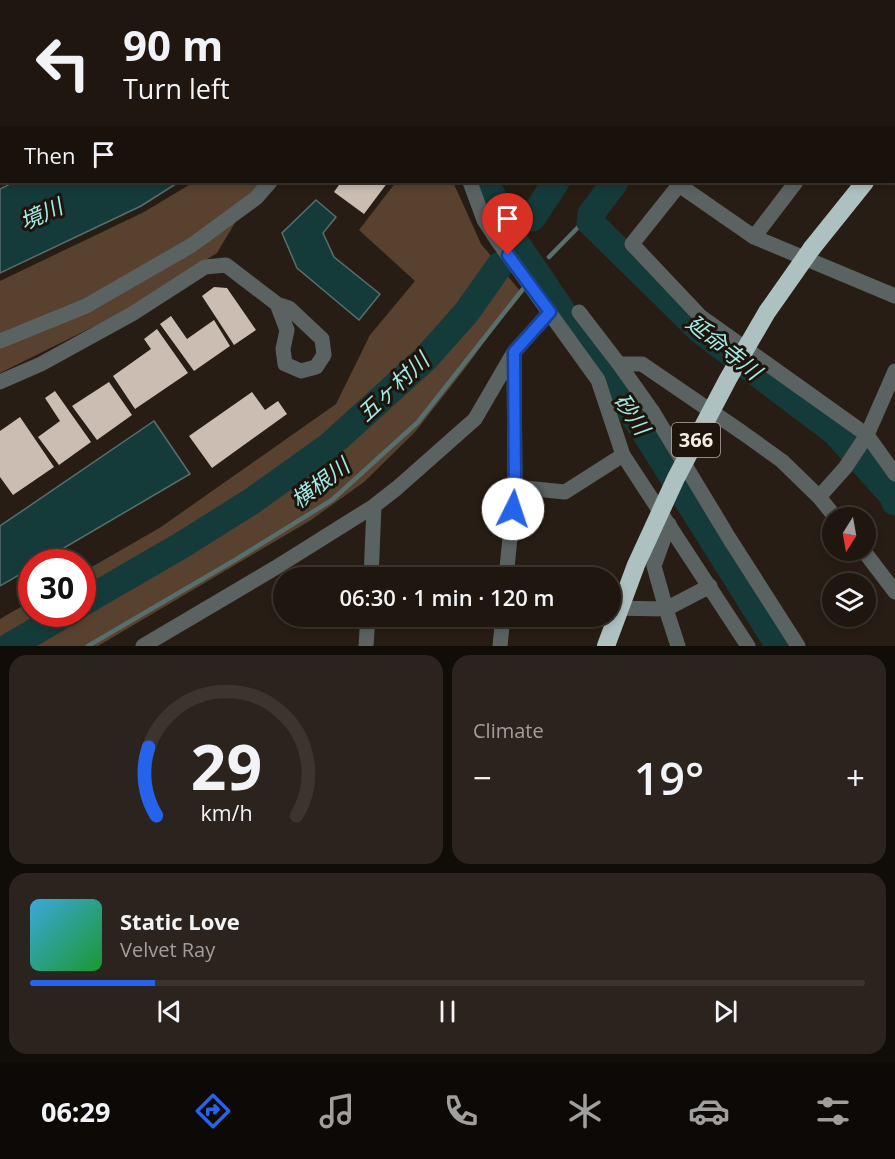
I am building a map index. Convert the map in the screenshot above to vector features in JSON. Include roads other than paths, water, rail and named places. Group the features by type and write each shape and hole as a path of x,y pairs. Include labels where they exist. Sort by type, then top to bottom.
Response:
{"highway":[{"name":"366","path":"812,248 849,183"},
{"name":"366","path":"606,646 636,565 676,478 728,380 778,294 858,183"},
{"name":"366","path":"812,248 864,183"}],"street":[{"path":"0,341 86,306 192,245 256,198 269,183"},
{"path":"470,183 484,220 497,240 599,380 623,455 748,646"},
{"path":"754,237 795,183"},
{"path":"895,296 754,237 679,185 632,244 700,316 866,435 895,474"},
{"path":"0,382 41,364 132,314 205,267 226,265 277,304"},
{"path":"143,646 275,568 374,506 397,488 475,419 514,352 550,312"},
{"path":"579,312 653,412 798,646"},
{"path":"507,567 515,487 514,352"},
{"path":"599,380 619,364 642,364 782,461 827,507"},
{"path":"819,497 844,468 866,435 895,370"},
{"path":"515,487 565,492 623,455"},
{"path":"371,567 374,506"},
{"path":"669,524 654,566 678,646"},
{"path":"872,561 895,591"},
{"path":"621,608 666,609 710,586"},
{"path":"366,646 367,627"},
{"path":"500,646 502,627"}],"water":[{"name":"境川","path":"12,183 177,183 141,206 0,273 0,189"},
{"path":"316,200 336,217 323,233 334,257 380,294 359,320 297,268 282,233"},
{"path":"154,421 190,474 62,549 18,549 18,576 0,586 0,526"}],"waterway":[{"name":"砂川","path":"486,183 516,243 646,434 779,646"},
{"name":"五ヶ村川","path":"532,218 555,183"},
{"name":"延命寺川","path":"614,183 591,214 590,222 700,330 835,432 892,495 895,502"},
{"name":"横根川","path":"549,257 591,214"},
{"name":"五ヶ村川","path":"96,595 252,501 329,446 425,359 466,313 500,265"},
{"name":"横根川","path":"88,646 332,500 418,422 523,289"},
{"name":"五ヶ村川","path":"10,646 43,627"}]}
